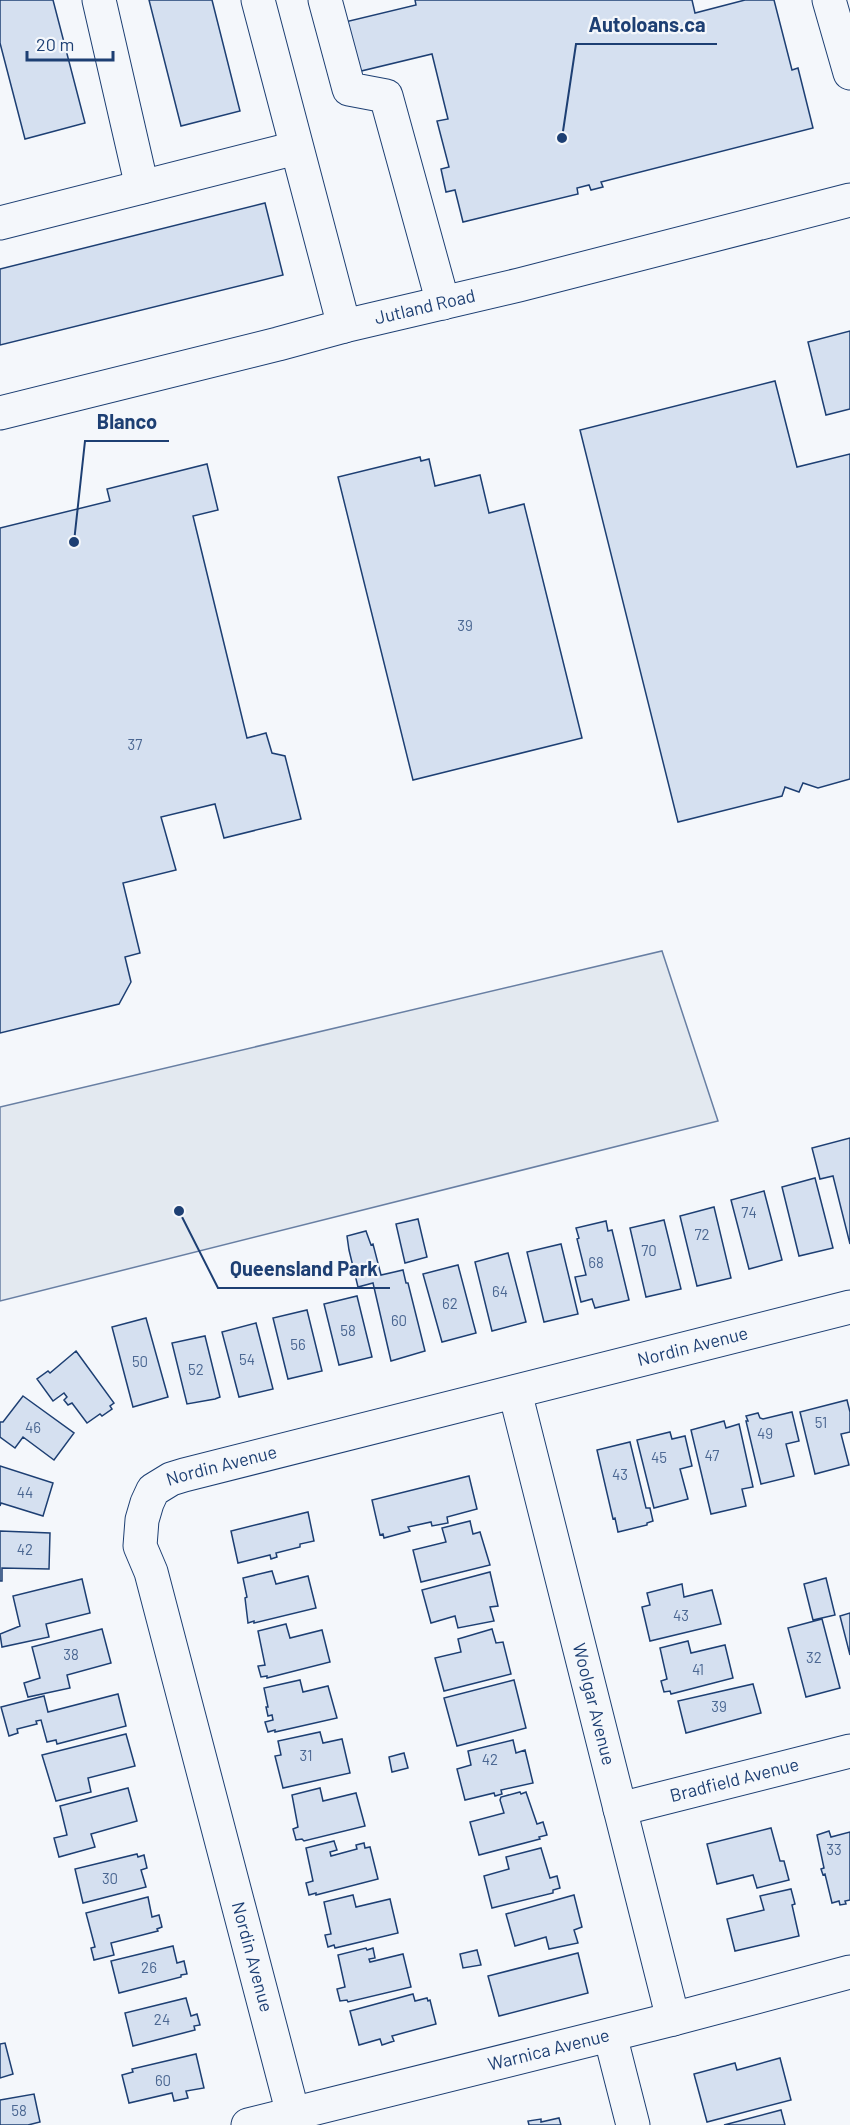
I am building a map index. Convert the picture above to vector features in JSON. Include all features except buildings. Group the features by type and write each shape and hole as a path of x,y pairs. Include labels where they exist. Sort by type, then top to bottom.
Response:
{"street":[{"path":"99,0 142,187"},
{"path":"258,0 344,326"},
{"path":"325,0 349,89 386,96 443,303"},
{"path":"829,0 850,74"},
{"path":"0,222 296,148"},
{"name":"Jutland Road","path":"0,413 850,200"},
{"name":"Nordin Avenue","path":"293,2114 151,1572 140,1545 142,1520 153,1490 171,1479 850,1307"},
{"name":"Woolgar Avenue","path":"515,1392 673,2019"},
{"name":"Bradfield Avenue","path":"620,1809 850,1751"},
{"name":"Warnica Avenue","path":"255,2124 850,1972"},
{"path":"610,2035 633,2125"}],"shaded area":[{"path":"662,951 718,1121 0,1301 0,1107"}],"place":[{"name":"Autoloans.ca","path":"562,138"},
{"name":"Blanco","path":"74,542"},
{"name":"Queensland Park","path":"179,1211"}]}
